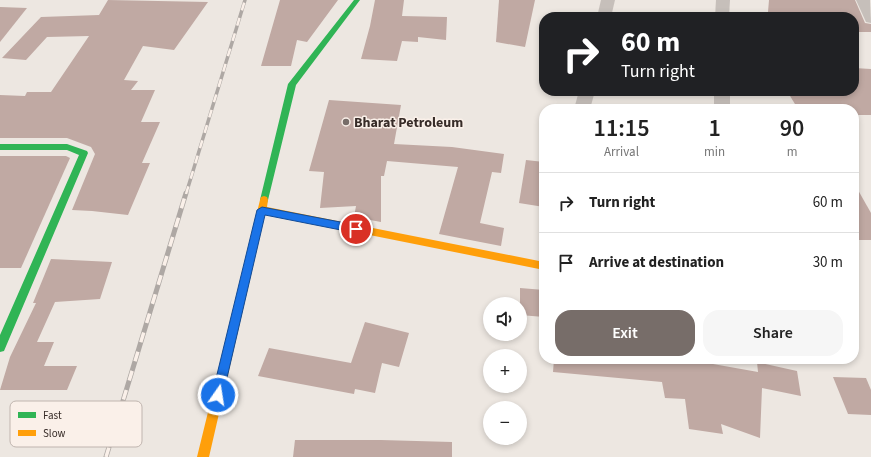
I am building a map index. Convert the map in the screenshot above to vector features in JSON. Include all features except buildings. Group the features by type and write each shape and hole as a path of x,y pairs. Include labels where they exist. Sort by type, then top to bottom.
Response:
{"street":[{"path":"203,457 292,84 357,0"},
{"path":"605,12 608,0"},
{"path":"722,12 723,0"},
{"path":"0,147 67,147 84,153 0,347"},
{"path":"262,210 539,265"}],"railway":[{"path":"186,194 245,0"},
{"path":"123,401 186,193"},
{"path":"106,457 109,447"}],"traffic: fast":[{"path":"264,200 292,84 357,0"},
{"path":"0,147 67,147 84,153 0,347"}],"traffic: slow":[{"path":"203,457 264,200"},
{"path":"262,210 539,265"}],"place":[{"name":"Bharat Petroleum","path":"346,122"}],"route":[{"path":"218,395 262,210 356,229"}]}
